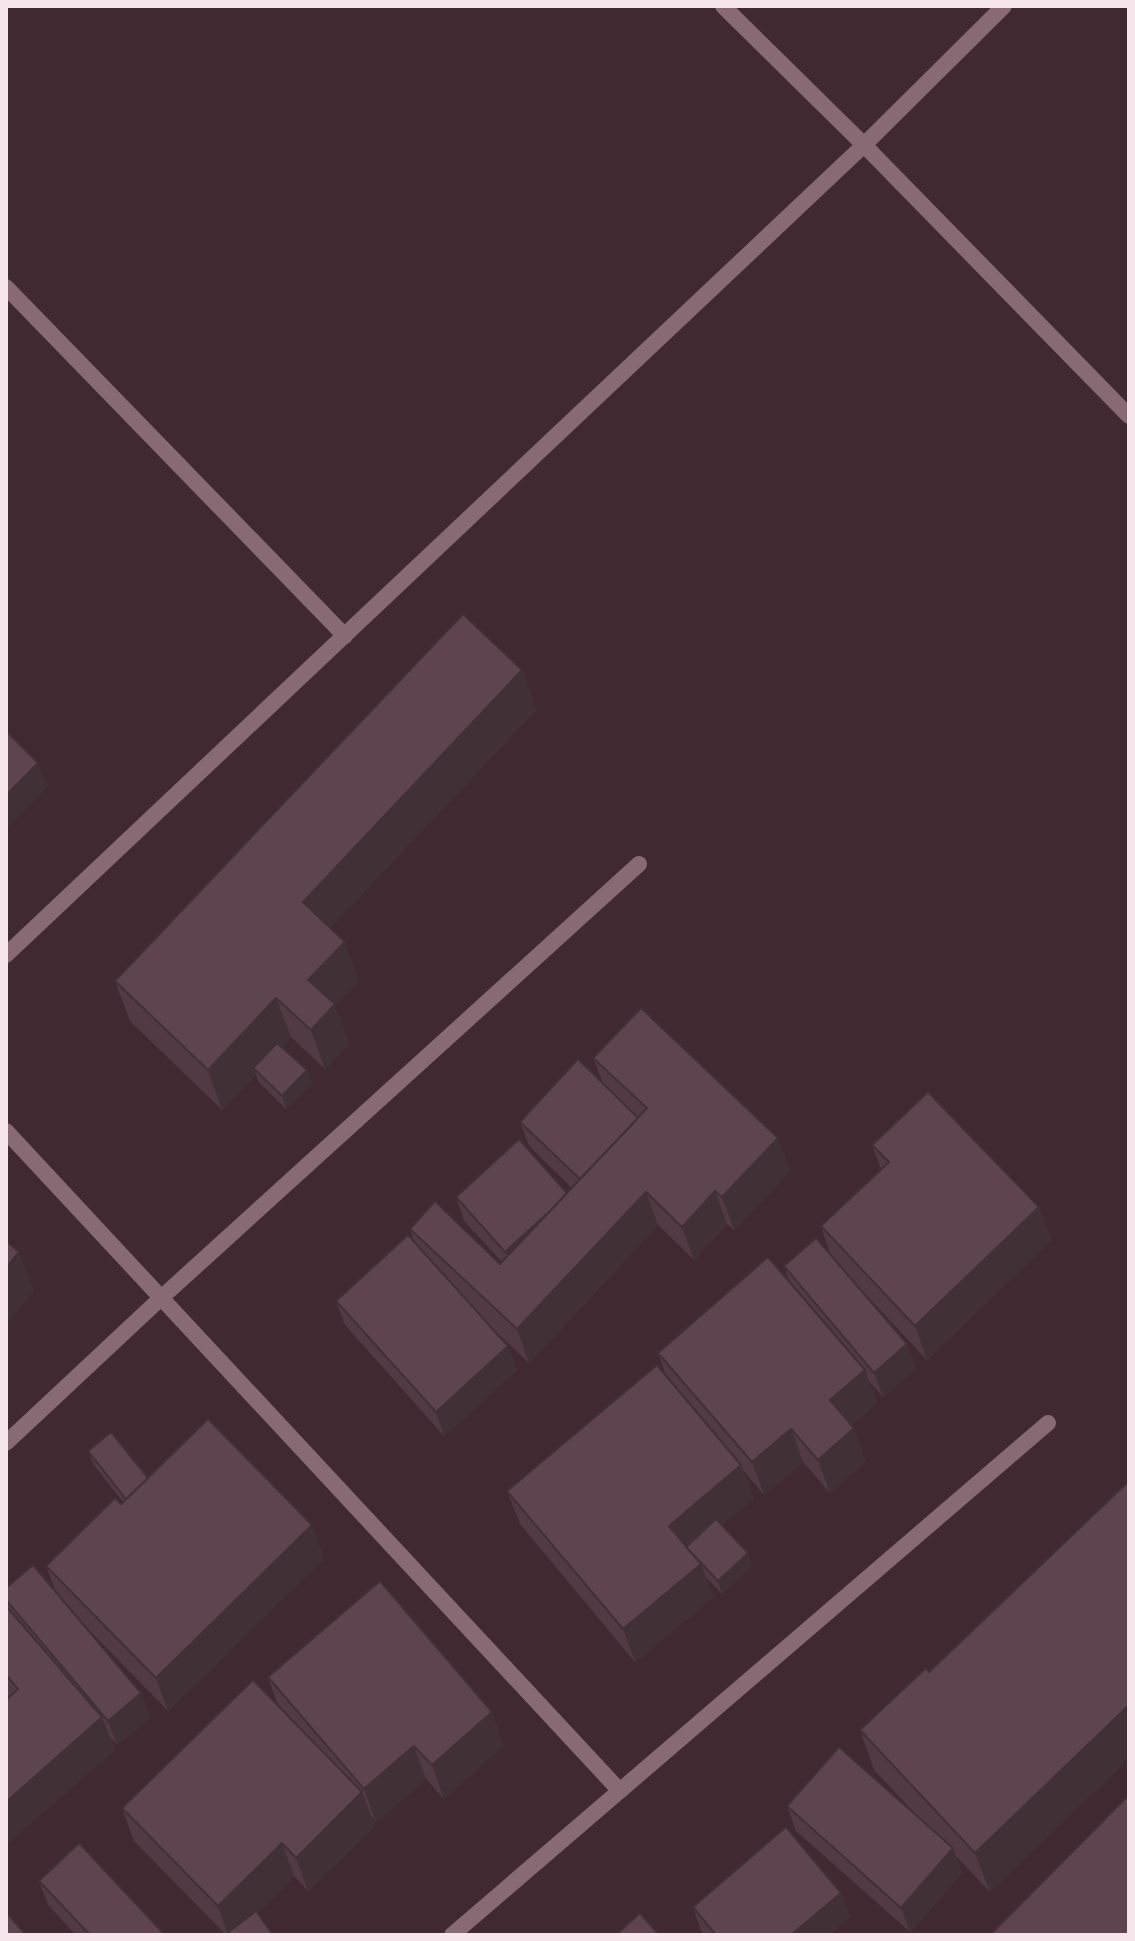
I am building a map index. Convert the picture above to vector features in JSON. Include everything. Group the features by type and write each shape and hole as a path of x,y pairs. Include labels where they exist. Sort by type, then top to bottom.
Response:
{"street":[{"path":"723,6 1129,416"},
{"path":"6,955 864,145 1004,6"},
{"path":"6,287 345,636"},
{"path":"6,1443 639,864"},
{"path":"6,1131 620,1791"},
{"path":"452,1935 1048,1423"}],"building":[{"path":"463,614 522,670 303,902 345,942 308,980 335,1004 311,1030 276,998 208,1070 115,981"},
{"path":"6,731 38,763 6,795"},
{"path":"641,1008 778,1138 722,1197 715,1191 682,1227 646,1192 517,1329 410,1229 435,1201 500,1264 647,1108 593,1058"},
{"path":"277,1043 307,1070 282,1096 253,1068"},
{"path":"578,1059 638,1118 580,1179 520,1122"},
{"path":"928,1092 1039,1207 915,1326 821,1226 889,1162 872,1145"},
{"path":"519,1139 567,1193 505,1252 456,1197"},
{"path":"408,1235 508,1346 436,1412 336,1301"},
{"path":"816,1238 907,1344 874,1373 784,1266"},
{"path":"6,1241 19,1252 6,1268"},
{"path":"768,1257 865,1370 830,1400 854,1428 818,1460 791,1429 752,1462 658,1353"},
{"path":"657,1365 741,1465 669,1526 701,1564 623,1629 507,1491"},
{"path":"208,1419 312,1525 156,1678 46,1566 115,1498 121,1504"},
{"path":"111,1432 148,1478 126,1499 88,1451"},
{"path":"1129,1481 1129,1705 975,1853 860,1730 926,1668 929,1672"},
{"path":"716,1519 748,1553 718,1581 686,1547"},
{"path":"33,1565 141,1693 108,1721 6,1600 6,1588"},
{"path":"380,1581 492,1712 432,1765 414,1746 364,1789 268,1677"},
{"path":"6,1606 102,1717 6,1802 6,1700 18,1689 6,1675"},
{"path":"253,1680 362,1792 296,1858 282,1843 218,1906 122,1808"},
{"path":"839,1747 953,1848 901,1908 787,1806"},
{"path":"1129,1795 1129,1935 990,1935"},
{"path":"786,1827 841,1893 791,1935 716,1935 693,1907"},
{"path":"79,1843 165,1935 90,1935 39,1881"},
{"path":"256,1911 273,1935 226,1934"},
{"path":"6,1912 26,1935 6,1935"},
{"path":"640,1913 659,1935 616,1935"}]}
